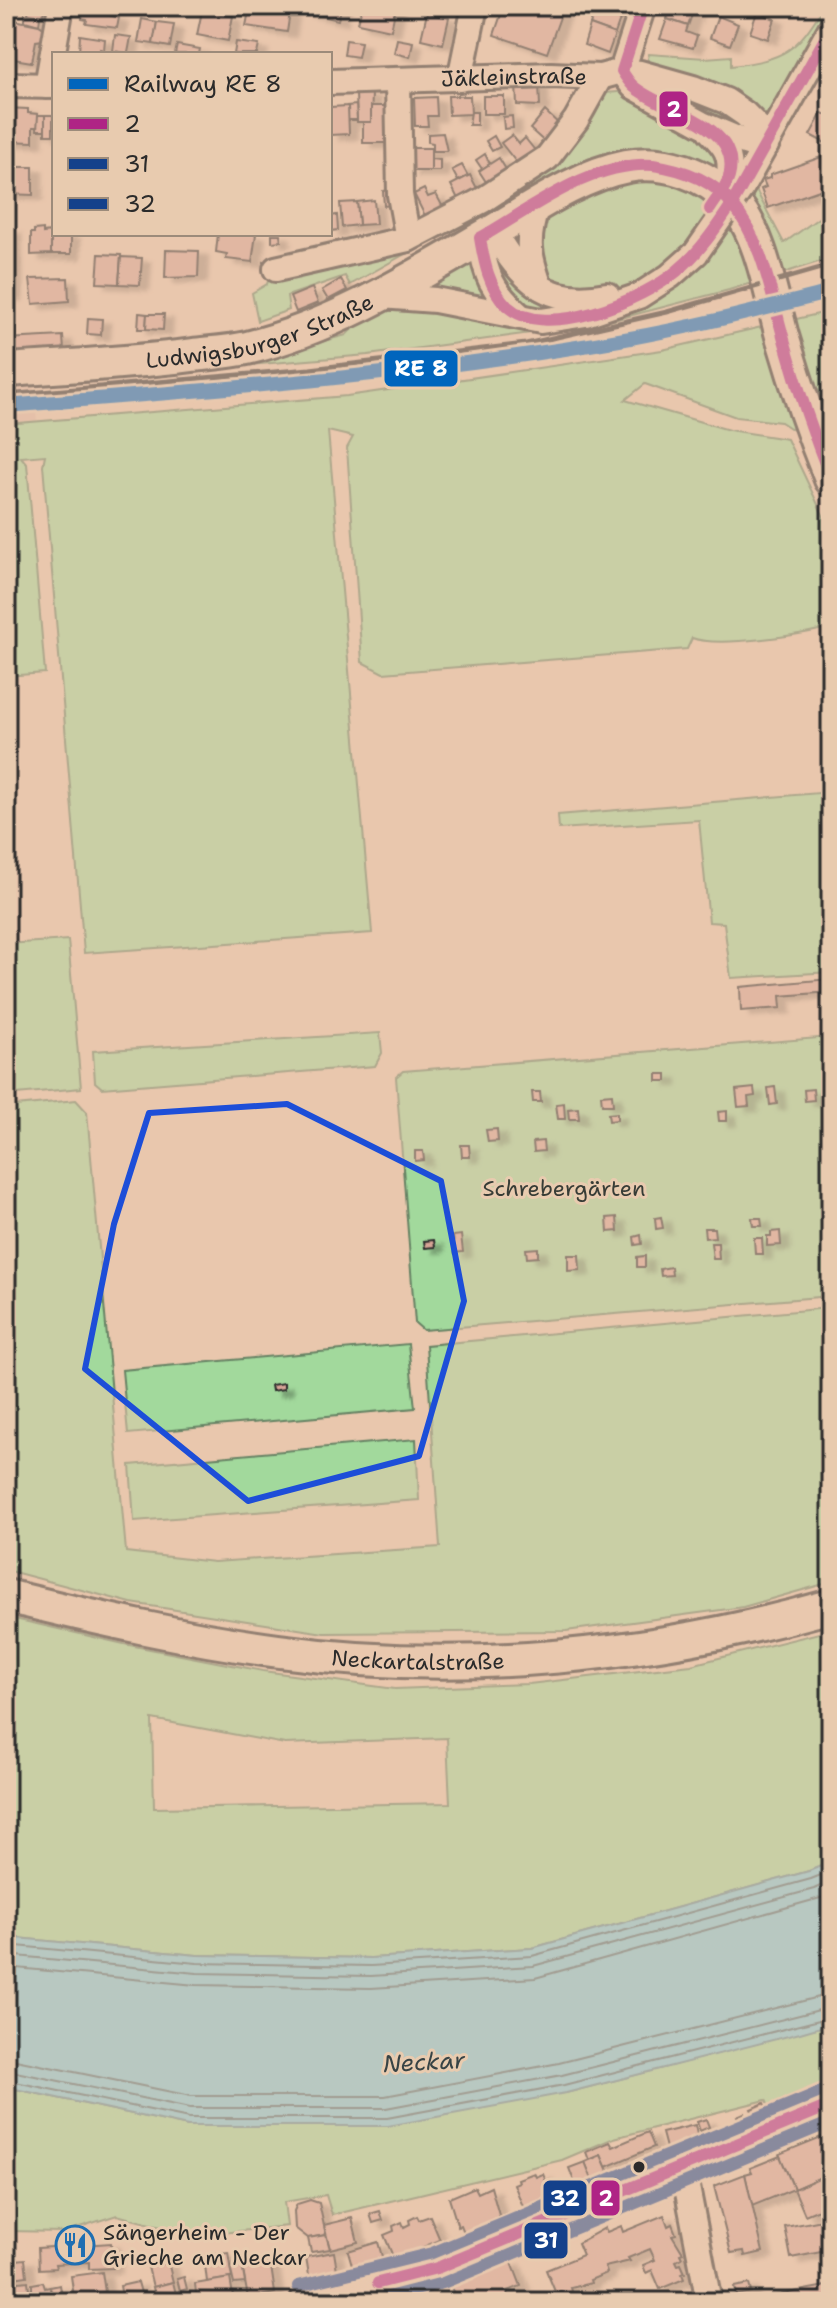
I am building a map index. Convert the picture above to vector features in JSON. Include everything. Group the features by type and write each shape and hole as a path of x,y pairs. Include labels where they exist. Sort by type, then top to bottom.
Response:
{"main road":[{"name":"Ludwigsburger Straße","path":"6,370 162,359 246,348 336,317 381,296 537,205 595,176 628,166 658,165 697,175 713,185 734,203 746,224 766,269 796,380 831,479"},
{"name":"Neckartalstraße","path":"6,1596 211,1641 282,1652 425,1662 494,1662 574,1656 727,1633 831,1606"}],"street":[{"path":"55,52 61,6"},
{"path":"460,79 475,6"},
{"path":"276,269 408,239 483,200 547,158 611,74 643,6"},
{"path":"381,296 435,300 541,321 614,307 639,296 670,276 736,181 766,145 830,32"},
{"path":"611,74 702,124 747,143 766,145"},
{"name":"Jäkleinstraße","path":"332,82 611,74 667,79 726,101 758,127 766,145"},
{"path":"398,81 400,195 408,239"},
{"path":"6,85 50,86"},
{"path":"702,124 728,149 736,181"},
{"path":"537,205 528,239 529,257 540,289"},
{"path":"486,235 540,289 562,298 584,300 630,286 692,246"},
{"path":"486,235 488,279 501,299 520,316"},
{"path":"302,2302 376,2293 831,2105"},
{"path":"683,2166 709,2302"}],"highlighted area":[{"path":"287,1104 441,1181 464,1301 419,1456 248,1501 85,1369 114,1224 149,1113"}],"shaded area":[{"path":"33,382 37,422 6,424 6,385"}],"green space":[{"path":"824,6 831,6 826,28 800,54 799,72 774,122 733,91 645,72 649,54 705,58 731,56 731,66 777,56 797,43"},
{"path":"654,87 732,110 746,133 696,104"},
{"path":"632,91 738,146 758,194 784,243 831,209 831,258 729,290 598,324 368,355 6,385 240,363 346,335 439,243 516,196 557,166 595,115 605,93"},
{"path":"483,210 350,285 345,276 287,296 289,310 258,321 252,293 267,284 270,275"},
{"path":"831,311 831,436 792,320"},
{"path":"766,326 798,433 781,422 736,417 645,384 625,400 729,430 787,439 831,532 831,627 782,637 740,641 692,638 687,649 383,673 362,662 347,448 353,437 328,431 372,933 84,953 43,465 45,455 21,457 27,464 45,673 6,676 6,424 347,396 662,350"},
{"path":"831,792 831,972 731,978 724,923 709,922 699,820 559,829 558,815"},
{"path":"68,940 81,1088 6,1095 6,944"},
{"path":"380,1033 382,1053 375,1066 102,1088 95,1082 93,1051"},
{"name":"Schrebergärten","path":"831,1037 831,1296 423,1330 415,1323 396,1077 403,1071"},
{"path":"76,1100 87,1112 126,1552 214,1562 440,1547 426,1345 828,1308 831,1582 743,1607 566,1631 324,1633 131,1603 6,1570 6,1107"},
{"path":"408,1344 415,1408 128,1434 122,1370"},
{"path":"416,1439 419,1500 134,1521 130,1465"},
{"path":"6,1617 263,1671 395,1689 529,1684 691,1665 831,1630 831,1862 809,1871 532,1948 371,1958 197,1955 6,1937","holes":["152,1719 285,1744 447,1738 450,1803 154,1808"]},
{"path":"831,2024 831,2098 775,2119 766,2100 614,2138 562,2160 332,2215 326,2195 284,2202 287,2226 194,2236 117,2215 64,2232 6,2231 6,2087 188,2126 566,2093"}],"water":[{"name":"Neckar","path":"831,1862 831,2024 800,2033 566,2093 388,2126 188,2126 6,2087 6,1937 197,1955 371,1958 532,1948 809,1871"}],"building":[{"path":"84,6 108,6 106,14 119,18 117,28 86,24 87,20 82,19"},
{"path":"250,6 291,6 287,32 246,26"},
{"path":"304,6 342,6 338,20 303,11"},
{"path":"362,6 396,7 391,30 358,23"},
{"path":"504,6 564,6 547,53 494,35"},
{"path":"597,6 622,14 615,34 590,25"},
{"path":"600,6 625,6 622,14"},
{"path":"671,6 695,6 688,26 667,19"},
{"path":"29,7 44,9 43,16 28,14"},
{"path":"202,11 233,16 228,41 197,35"},
{"path":"757,12 775,19 768,39 750,33"},
{"path":"427,13 449,18 443,44 421,39"},
{"path":"25,14 40,16 39,25 25,21"},
{"path":"718,16 738,24 730,45 710,38"},
{"path":"9,19 45,29 43,40 36,41 32,62 8,58 6,62"},
{"path":"142,19 157,22 153,44 138,42"},
{"path":"667,19 688,26 686,32 697,36 693,48 660,39"},
{"path":"157,22 174,24 170,47 153,44"},
{"path":"590,25 615,34 608,54 584,45"},
{"path":"80,35 105,39 104,50 79,52"},
{"path":"115,35 131,37 128,52 113,51"},
{"path":"397,39 413,42 410,57 394,53"},
{"path":"346,40 361,42 358,57 344,55"},
{"path":"236,42 259,45 257,52 234,52"},
{"path":"177,45 200,49 199,52 175,52"},
{"path":"539,84 540,106 517,105 516,85"},
{"path":"356,93 372,93 371,122 357,122"},
{"path":"448,96 470,96 471,114 449,115"},
{"path":"483,96 504,96 504,114 483,114"},
{"path":"436,97 437,116 427,116 428,126 415,126 414,98"},
{"path":"356,105 357,120 348,120 347,106"},
{"path":"348,106 349,134 332,135 332,107"},
{"path":"371,106 393,106 393,143 363,143 363,122 371,122"},
{"path":"6,108 28,109 28,113 38,114 38,127 33,127 33,142 6,141 9,117 6,117"},
{"path":"545,111 562,127 547,144 530,129"},
{"path":"471,112 477,112 477,125 469,125"},
{"path":"822,113 831,117 831,146 810,135"},
{"path":"38,115 45,115 45,130 37,130"},
{"path":"45,115 52,115 52,135 45,135"},
{"path":"512,116 513,128 504,129 503,117"},
{"path":"443,133 447,151 433,151 428,134"},
{"path":"512,135 519,144 525,138 537,153 520,167 501,143"},
{"path":"494,136 500,147 492,151 486,141"},
{"path":"411,148 431,148 431,171 410,171"},
{"path":"485,154 490,164 482,169 476,160"},
{"path":"830,154 831,186 768,208 761,189 766,187 763,180"},
{"path":"499,158 510,176 490,188 479,171"},
{"path":"431,159 440,160 440,171 431,171"},
{"path":"462,165 468,176 458,181 452,170"},
{"path":"6,167 33,167 33,195 6,194"},
{"path":"470,175 480,194 460,203 451,185"},
{"path":"424,189 428,197 436,194 446,213 428,222 414,194"},
{"path":"390,190 392,205 384,206 383,191"},
{"path":"374,200 376,224 359,225 357,202"},
{"path":"357,202 359,225 342,227 340,203"},
{"path":"337,215 338,230 332,231 332,216"},
{"path":"6,229 12,229 13,267 6,267"},
{"path":"43,229 43,233 51,232 51,254 31,255 31,233"},
{"path":"51,232 52,236 71,236 71,254 51,254"},
{"path":"218,236 256,236 252,262 226,259 227,254 216,252"},
{"path":"272,236 280,236 281,241 272,242"},
{"path":"166,250 199,251 198,277 165,278"},
{"path":"99,254 121,255 119,284 97,283"},
{"path":"121,257 142,258 140,285 119,284"},
{"path":"6,267 13,267 13,295 6,295"},
{"path":"68,278 69,301 33,304 30,279"},
{"path":"341,279 347,290 328,300 322,290"},
{"path":"312,288 318,303 296,312 290,297"},
{"path":"139,313 147,314 146,329 138,329"},
{"path":"147,314 164,314 163,330 146,329"},
{"path":"88,318 102,319 101,335 87,334"},
{"path":"63,336 64,351 6,354 6,339"},
{"path":"830,979 831,992 780,996 781,1008 741,1011 740,987"},
{"path":"657,1074 667,1074 667,1081 657,1081"},
{"path":"775,1087 777,1104 770,1105 768,1088"},
{"path":"754,1088 755,1096 748,1097 749,1106 738,1107 736,1090"},
{"path":"813,1089 814,1100 805,1101 804,1090"},
{"path":"532,1092 540,1092 541,1102 533,1102"},
{"path":"612,1094 613,1105 602,1105 601,1095"},
{"path":"564,1103 565,1119 558,1119 556,1104"},
{"path":"578,1108 579,1119 569,1119 568,1109"},
{"path":"727,1111 727,1121 719,1121 718,1112"},
{"path":"617,1113 617,1120 609,1121 608,1114"},
{"path":"497,1129 498,1141 488,1142 486,1130"},
{"path":"543,1141 544,1151 534,1152 533,1142"},
{"path":"461,1145 469,1145 470,1157 462,1157"},
{"path":"415,1151 423,1151 424,1160 415,1161"},
{"path":"617,1217 618,1231 608,1232 607,1218"},
{"path":"661,1217 663,1228 656,1229 655,1218"},
{"path":"752,1218 761,1218 762,1226 753,1226"},
{"path":"704,1228 714,1228 715,1237 705,1238"},
{"path":"780,1231 781,1245 767,1246 767,1236"},
{"path":"461,1235 463,1252 455,1253 453,1236"},
{"path":"641,1235 642,1244 635,1245 634,1237"},
{"path":"754,1238 762,1238 763,1254 755,1254"},
{"path":"434,1240 435,1247 425,1248 424,1241"},
{"path":"711,1243 718,1243 719,1259 713,1259"},
{"path":"538,1248 538,1257 527,1258 526,1249"},
{"path":"568,1255 579,1255 580,1270 568,1271"},
{"path":"645,1256 645,1267 637,1267 637,1257"},
{"path":"671,1267 672,1275 661,1276 660,1269"},
{"path":"284,1383 284,1389 272,1391 271,1385"},
{"path":"764,2103 768,2113 756,2118 751,2109"},
{"path":"744,2113 748,2122 741,2125 737,2116"},
{"path":"706,2119 709,2127 700,2131 697,2122"},
{"path":"695,2125 699,2144 667,2152 662,2133"},
{"path":"648,2132 654,2147 606,2167 601,2155 589,2160 586,2152 610,2142 613,2147"},
{"path":"831,2133 831,2173 794,2189 779,2154"},
{"path":"601,2155 612,2180 595,2187 585,2162"},
{"path":"780,2156 794,2189 752,2206 745,2174 752,2172 750,2168"},
{"path":"585,2162 595,2187 579,2194 569,2168"},
{"path":"534,2173 536,2177 543,2174 554,2202 526,2214 514,2184 519,2182 518,2179"},
{"path":"830,2173 831,2204 805,2215 794,2189"},
{"path":"745,2174 763,2252 745,2256 744,2251 731,2253 714,2186"},
{"path":"475,2187 478,2193 491,2187 502,2226 467,2240 461,2225 458,2227 449,2198"},
{"path":"310,2200 319,2203 326,2235 308,2238 295,2228 294,2211 297,2204"},
{"path":"380,2211 383,2220 373,2223 370,2214"},
{"path":"831,2214 831,2250 791,2258 785,2227 828,2219 827,2215"},
{"path":"664,2215 668,2226 672,2224 676,2234 672,2235 683,2253 680,2254 682,2258 676,2261 685,2273 682,2274 684,2279 660,2289 652,2270 646,2273 643,2265 655,2260 650,2249 628,2258 630,2261 605,2267 607,2273 590,2280 591,2283 571,2288 572,2291 563,2295 561,2292 556,2294 546,2270 583,2255 578,2243 605,2228 607,2232 621,2226 623,2232"},
{"path":"417,2216 419,2220 430,2216 440,2240 394,2259 384,2235 394,2231 393,2226 402,2222 404,2227 410,2224 409,2220"},
{"path":"352,2218 358,2242 330,2249 324,2225"},
{"path":"326,2235 330,2249 311,2252 308,2238"},
{"path":"378,2242 384,2264 354,2272 348,2251"},
{"path":"111,2243 113,2268 89,2269 89,2262 55,2264 56,2268 39,2269 38,2248"},
{"path":"334,2252 338,2276 310,2281 306,2257"},
{"path":"228,2253 232,2278 207,2282 204,2256"},
{"path":"25,2259 27,2276 6,2279 6,2261"},
{"path":"270,2260 275,2293 248,2298 242,2265"},
{"path":"511,2260 521,2286 507,2291 508,2302 457,2302 450,2284"},
{"path":"168,2262 173,2282 153,2287 148,2267"},
{"path":"242,2265 245,2283 234,2284 230,2267"},
{"path":"102,2272 105,2292 74,2297 71,2276"},
{"path":"184,2277 187,2289 180,2291 177,2279"},
{"path":"230,2278 234,2302 197,2302 195,2284"},
{"path":"28,2281 25,2302 6,2302 10,2283"},
{"path":"43,2282 45,2288 50,2287 53,2302 25,2302 32,2301 32,2284"},
{"path":"138,2282 143,2300 150,2298 151,2302 123,2302 120,2286"},
{"path":"173,2282 178,2302 156,2302 153,2287"},
{"path":"749,2284 751,2292 736,2295 734,2287"},
{"path":"60,2285 63,2302 53,2302 50,2287"},
{"path":"831,2285 831,2302 790,2302 788,2293"},
{"path":"788,2293 790,2302 749,2302"}],"railway":[{"path":"6,395 310,369 526,344 667,312 831,265"}],"transit line":[{"name":"2","path":"643,6 622,71 633,86 697,121 724,144 730,159 729,177 710,209"},
{"name":"2","path":"732,204 831,28"},
{"name":"2","path":"653,165 696,177 715,188 732,204 685,264 662,282 619,304 569,318 545,320 524,316 507,306 492,283 480,238 584,179 630,166 653,165"},
{"name":"2","path":"732,204 759,253 801,394 831,479"},
{"path":"6,406 316,380 548,352 651,334 831,292"},
{"name":"32","path":"298,2286 432,2253 825,2090"},
{"name":"2","path":"378,2283 437,2268 831,2105"},
{"name":"31","path":"368,2302 443,2283 831,2122"}],"place":[{"name":"Sängerheim - Der Grieche am Neckar","path":"75,2245"}]}
